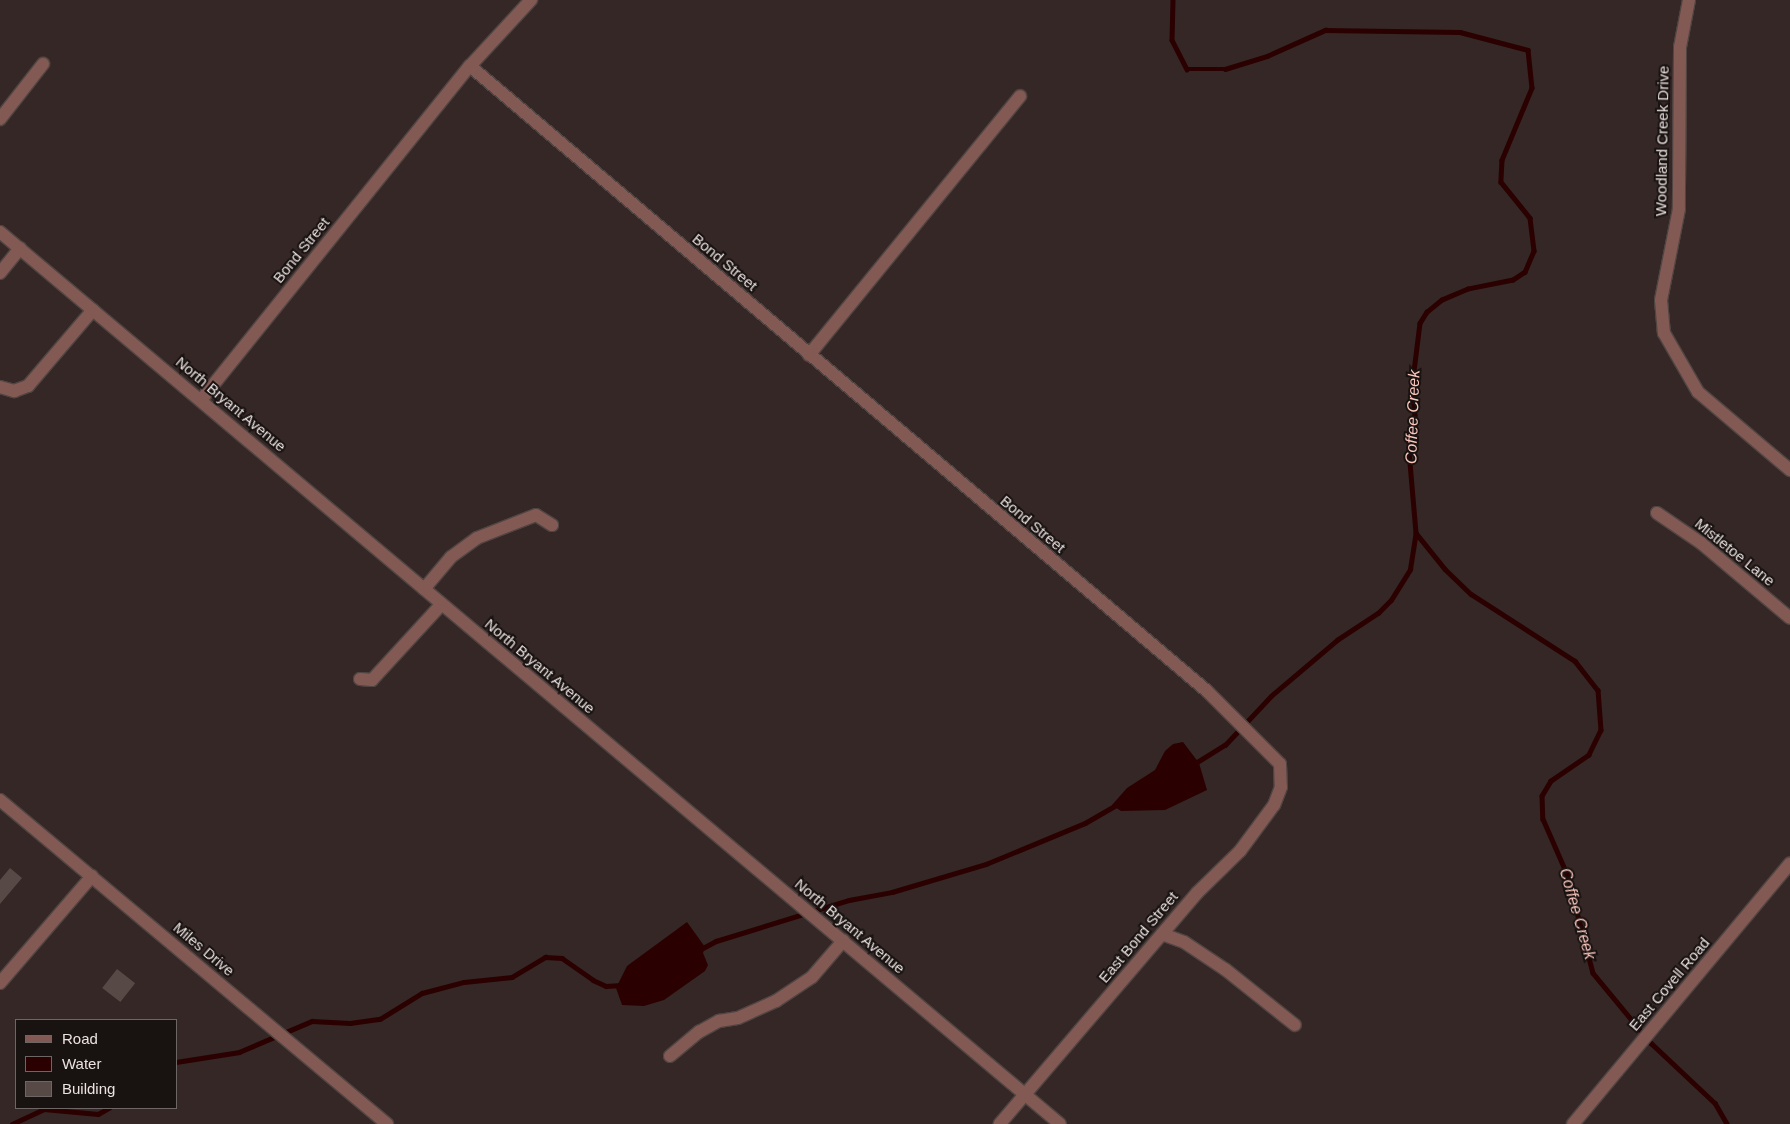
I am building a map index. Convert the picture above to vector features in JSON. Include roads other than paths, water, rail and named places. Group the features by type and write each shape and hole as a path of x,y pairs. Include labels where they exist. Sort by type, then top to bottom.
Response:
{"street":[{"path":"470,66 531,0"},
{"name":"Woodland Creek Drive","path":"1689,0 1680,47 1679,209 1661,300 1664,333 1698,392 1790,470"},
{"path":"0,119 43,64"},
{"name":"Bond Street","path":"201,400 470,66 1207,692 1280,764"},
{"path":"809,355 1020,96"},
{"name":"North Bryant Avenue","path":"0,232 1060,1124"},
{"path":"0,273 20,248"},
{"path":"0,387 14,391 28,386 93,310"},
{"name":"Mistletoe Lane","path":"1657,513 1701,543 1790,618"},
{"path":"424,588 451,557 477,538 536,515 552,525"},
{"path":"360,679 372,680 442,604"},
{"name":"East Bond Street","path":"1000,1124 1196,893 1240,851 1274,806 1281,787 1280,764"},
{"name":"Miles Drive","path":"0,800 387,1124"},
{"name":"East Covell Road","path":"1573,1124 1790,864"},
{"path":"0,983 92,876"},
{"path":"1162,934 1184,942 1226,970 1295,1025"},
{"path":"670,1056 719,1021 738,1018 776,1002 812,977 843,941"}],"water":[{"path":"1183,742 1199,763 1207,790 1165,810 1121,811 1112,805 1127,788 1155,770 1165,751 1173,744"},
{"path":"687,922 705,947 703,953 708,965 705,971 664,1000 644,1006 622,1005 616,988 627,966"}],"waterway":[{"name":"Coffee Creek","path":"1173,0 1172,40 1187,69 1225,69 1267,56 1325,30 1460,32 1528,50 1532,88 1502,160 1501,182 1530,218 1534,251 1525,272 1513,280 1468,289 1442,300 1427,312 1420,323 1412,387 1415,415 1409,451 1416,533 1445,569 1471,594 1575,661 1598,690 1601,730 1589,755 1551,781 1542,796 1543,819 1567,874 1593,973 1651,1043 1715,1103 1727,1124"},
{"path":"1194,764 1225,745 1271,696 1337,640 1378,613 1391,600 1410,569 1416,533"},
{"path":"701,949 716,941 849,900 892,892 986,864 1085,823 1118,804"},
{"path":"178,1062 239,1052 312,1021 350,1023 380,1019 422,993 464,982 512,977 545,957 562,958 593,980 606,986 621,985"},
{"path":"12,1124 44,1109"},
{"path":"44,1109 98,1114 107,1109"}]}
